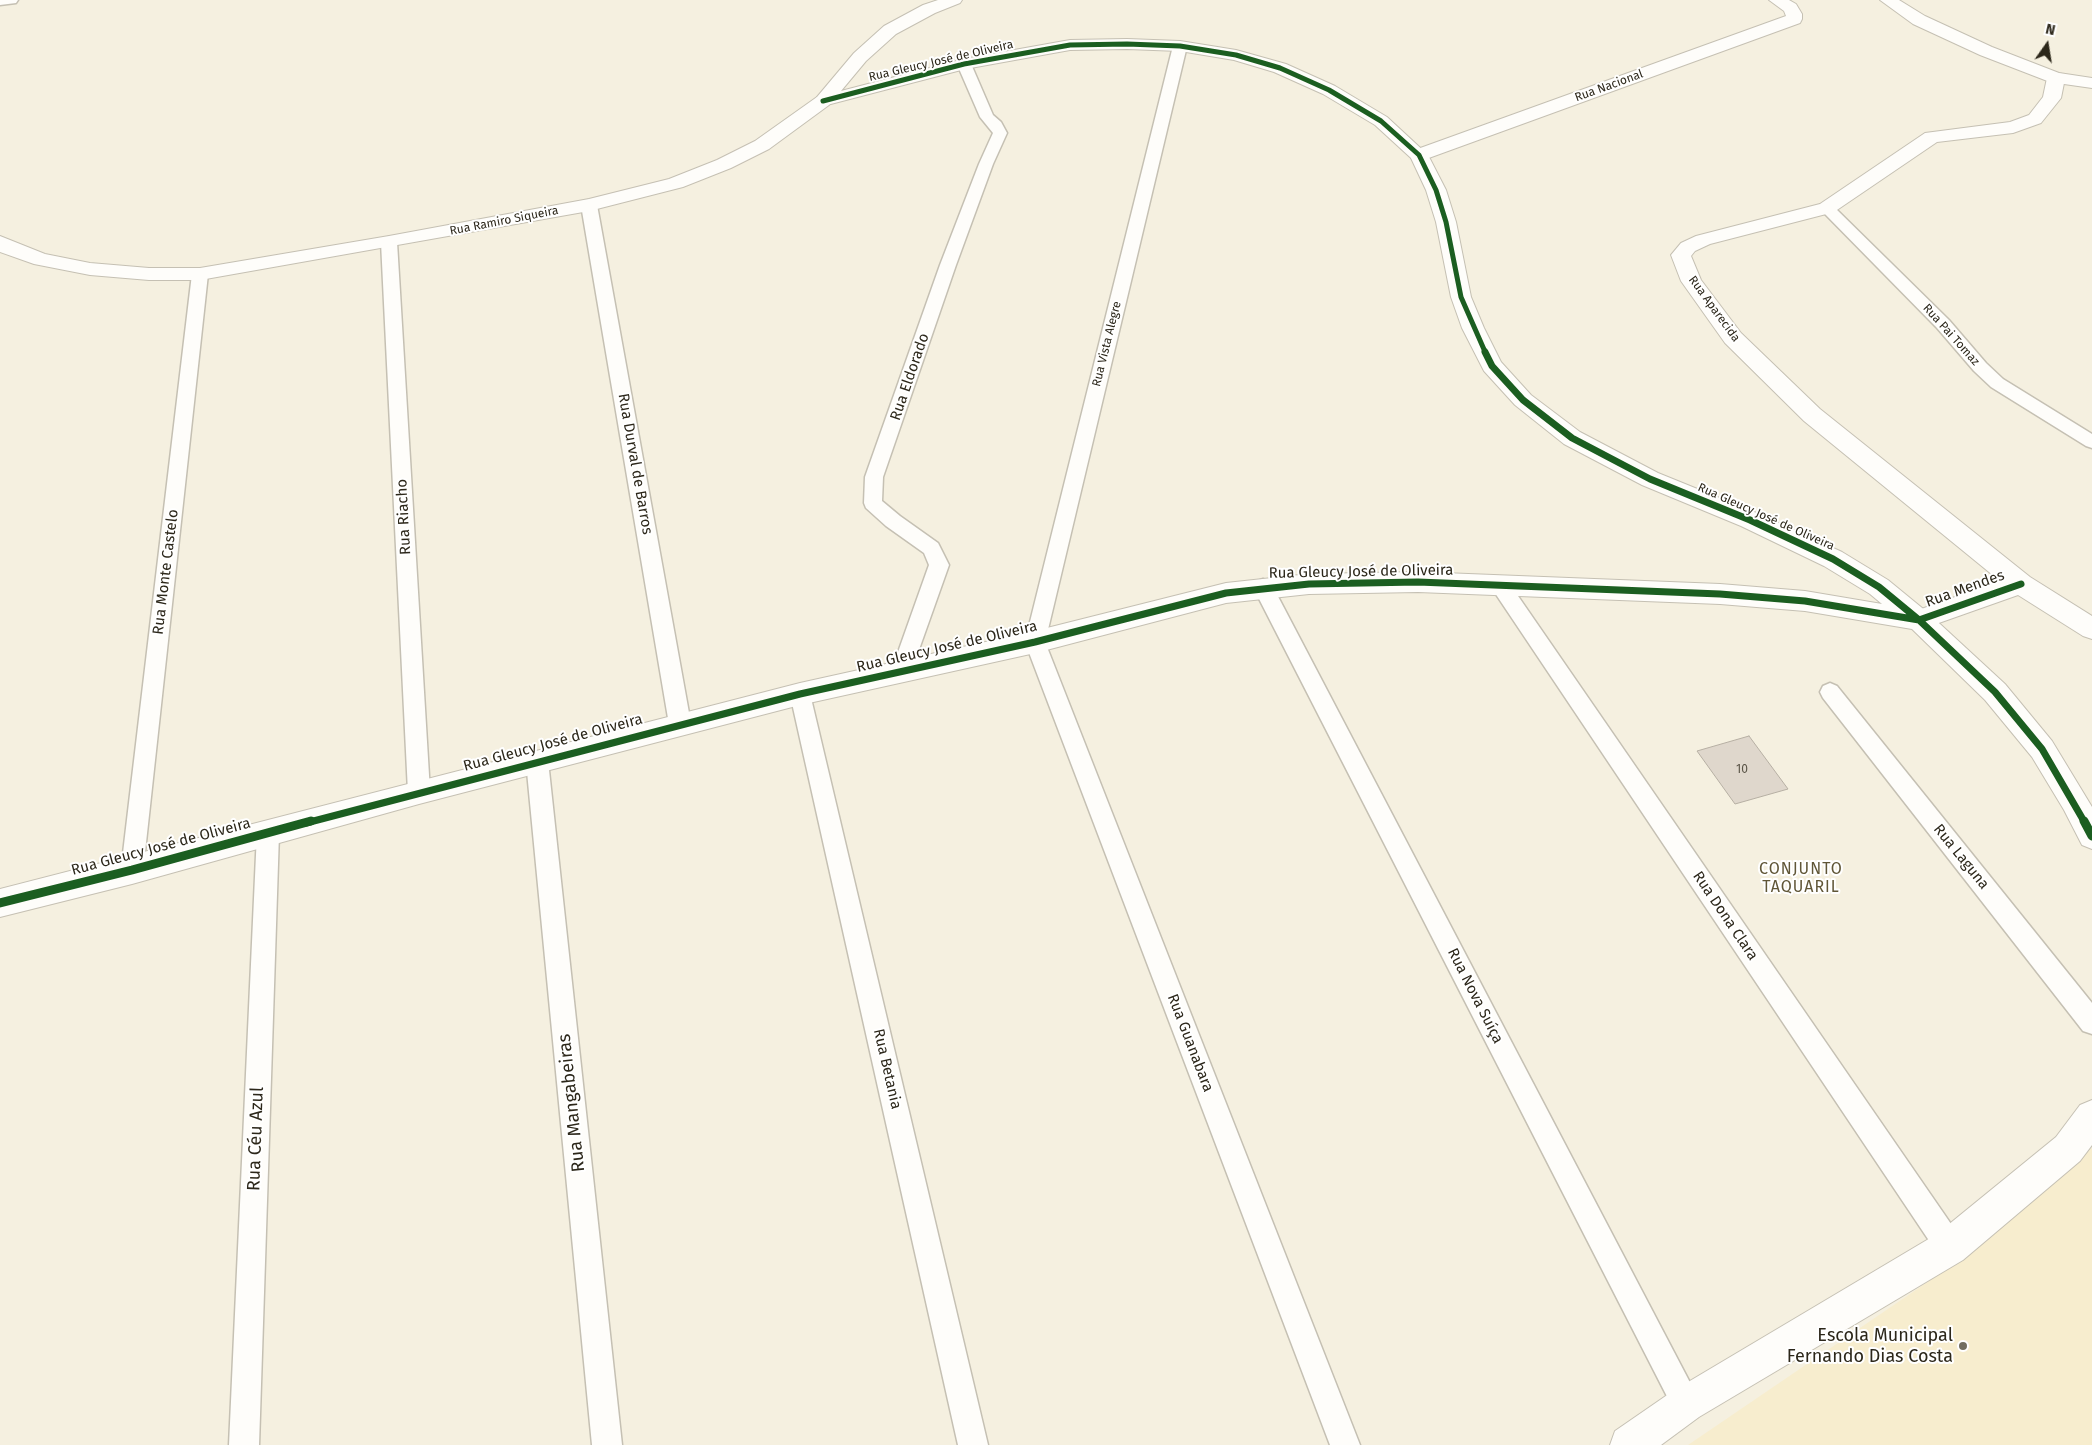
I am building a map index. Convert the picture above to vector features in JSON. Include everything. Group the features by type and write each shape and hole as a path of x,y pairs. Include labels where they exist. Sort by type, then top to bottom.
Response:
{"street":[{"name":"Rua Ramiro Siqueira","path":"0,242 8,248 41,260 90,269 149,274 200,274 589,205 676,183 724,164 762,145 823,101 860,57 890,30 929,9 954,0"},
{"name":"Rua Nacional","path":"1419,155 1794,19 1794,14 1790,8 1777,0"},
{"path":"1888,0 1919,20 1952,36 2056,78 2092,83"},
{"name":"Rua Gleucy José de Oliveira","path":"823,101 964,64 1070,46 1126,44 1180,46 1236,55 1280,68 1321,86 1382,121 1419,155 1436,190 1446,222 1461,297 1473,328 1492,366 1523,400 1572,438 1650,479 1750,520 1833,559 1879,587 1919,620 1995,692 2042,749 2074,801 2092,836"},
{"name":"Rua Aparecida","path":"2056,78 2052,98 2035,118 2013,127 1932,138 1827,208 1703,240 1688,247 1681,255 1682,263 1691,281 1733,338 1812,415 2021,584 2092,629"},
{"name":"Rua Gleucy José de Oliveira","path":"0,903 132,870 680,724 800,694 1035,642 1226,593 1309,584 1418,582 1500,585 1720,594 1805,601 1919,620"},
{"name":"Rua Mendes","path":"1919,620 2021,584"},
{"path":"1629,1445 1686,1404 1950,1248 2068,1149 2092,1117"}],"lane":[{"path":"0,1 12,0"},
{"name":"Rua Vista Alegre","path":"1035,642 1180,46"},
{"name":"Rua Eldorado","path":"901,672 939,565 931,548 893,521 873,503 874,477 948,265 1000,132 996,125 987,117 964,64"},
{"name":"Rua Durval de Barros","path":"589,205 680,724"},
{"name":"Rua Pai Tomaz","path":"1827,208 1943,324 1980,367 1997,383 2092,442"},
{"name":"Rua Riacho","path":"388,242 419,792"},
{"name":"Rua Monte Castelo","path":"132,870 200,274"},
{"name":"Rua Dona Clara","path":"1500,585 1950,1248"},
{"name":"Rua Nova Suíça","path":"1263,588 1686,1404"},
{"name":"Rua Guanabara","path":"1035,642 1344,1445"},
{"name":"Rua Laguna","path":"1830,692 2092,1022"},
{"name":"Rua Betania","path":"800,694 973,1445"},
{"name":"Rua Mangabeiras","path":"537,761 607,1445"},
{"name":"Rua Céu Azul","path":"244,1445 268,834"}],"shaded area":[{"name":"Escola Municipal Fernando Dias Costa","path":"2092,1148 2092,1445 1688,1445 1979,1247"}],"building":[{"path":"1749,736 1788,789 1735,804 1697,751"}],"cycle path":[{"path":"823,101 964,64 1070,45 1127,44 1180,46 1236,55 1280,68 1329,90 1381,121 1419,155 1436,190 1446,222 1461,297 1473,328 1492,366 1523,400 1572,438 1650,479 1750,520 1833,559 1879,587 1919,620 2021,584"},
{"path":"0,903 800,694 1035,642 1226,593 1309,584 1418,582 1720,594 1805,601 1919,620 1995,692 2042,749 2074,801 2092,836"}],"place":[{"name":"Escola Municipal Fernando Dias Costa","path":"1963,1346"}],"district":[{"name":"CONJUNTO TAQUARIL","path":"1801,879"}]}
